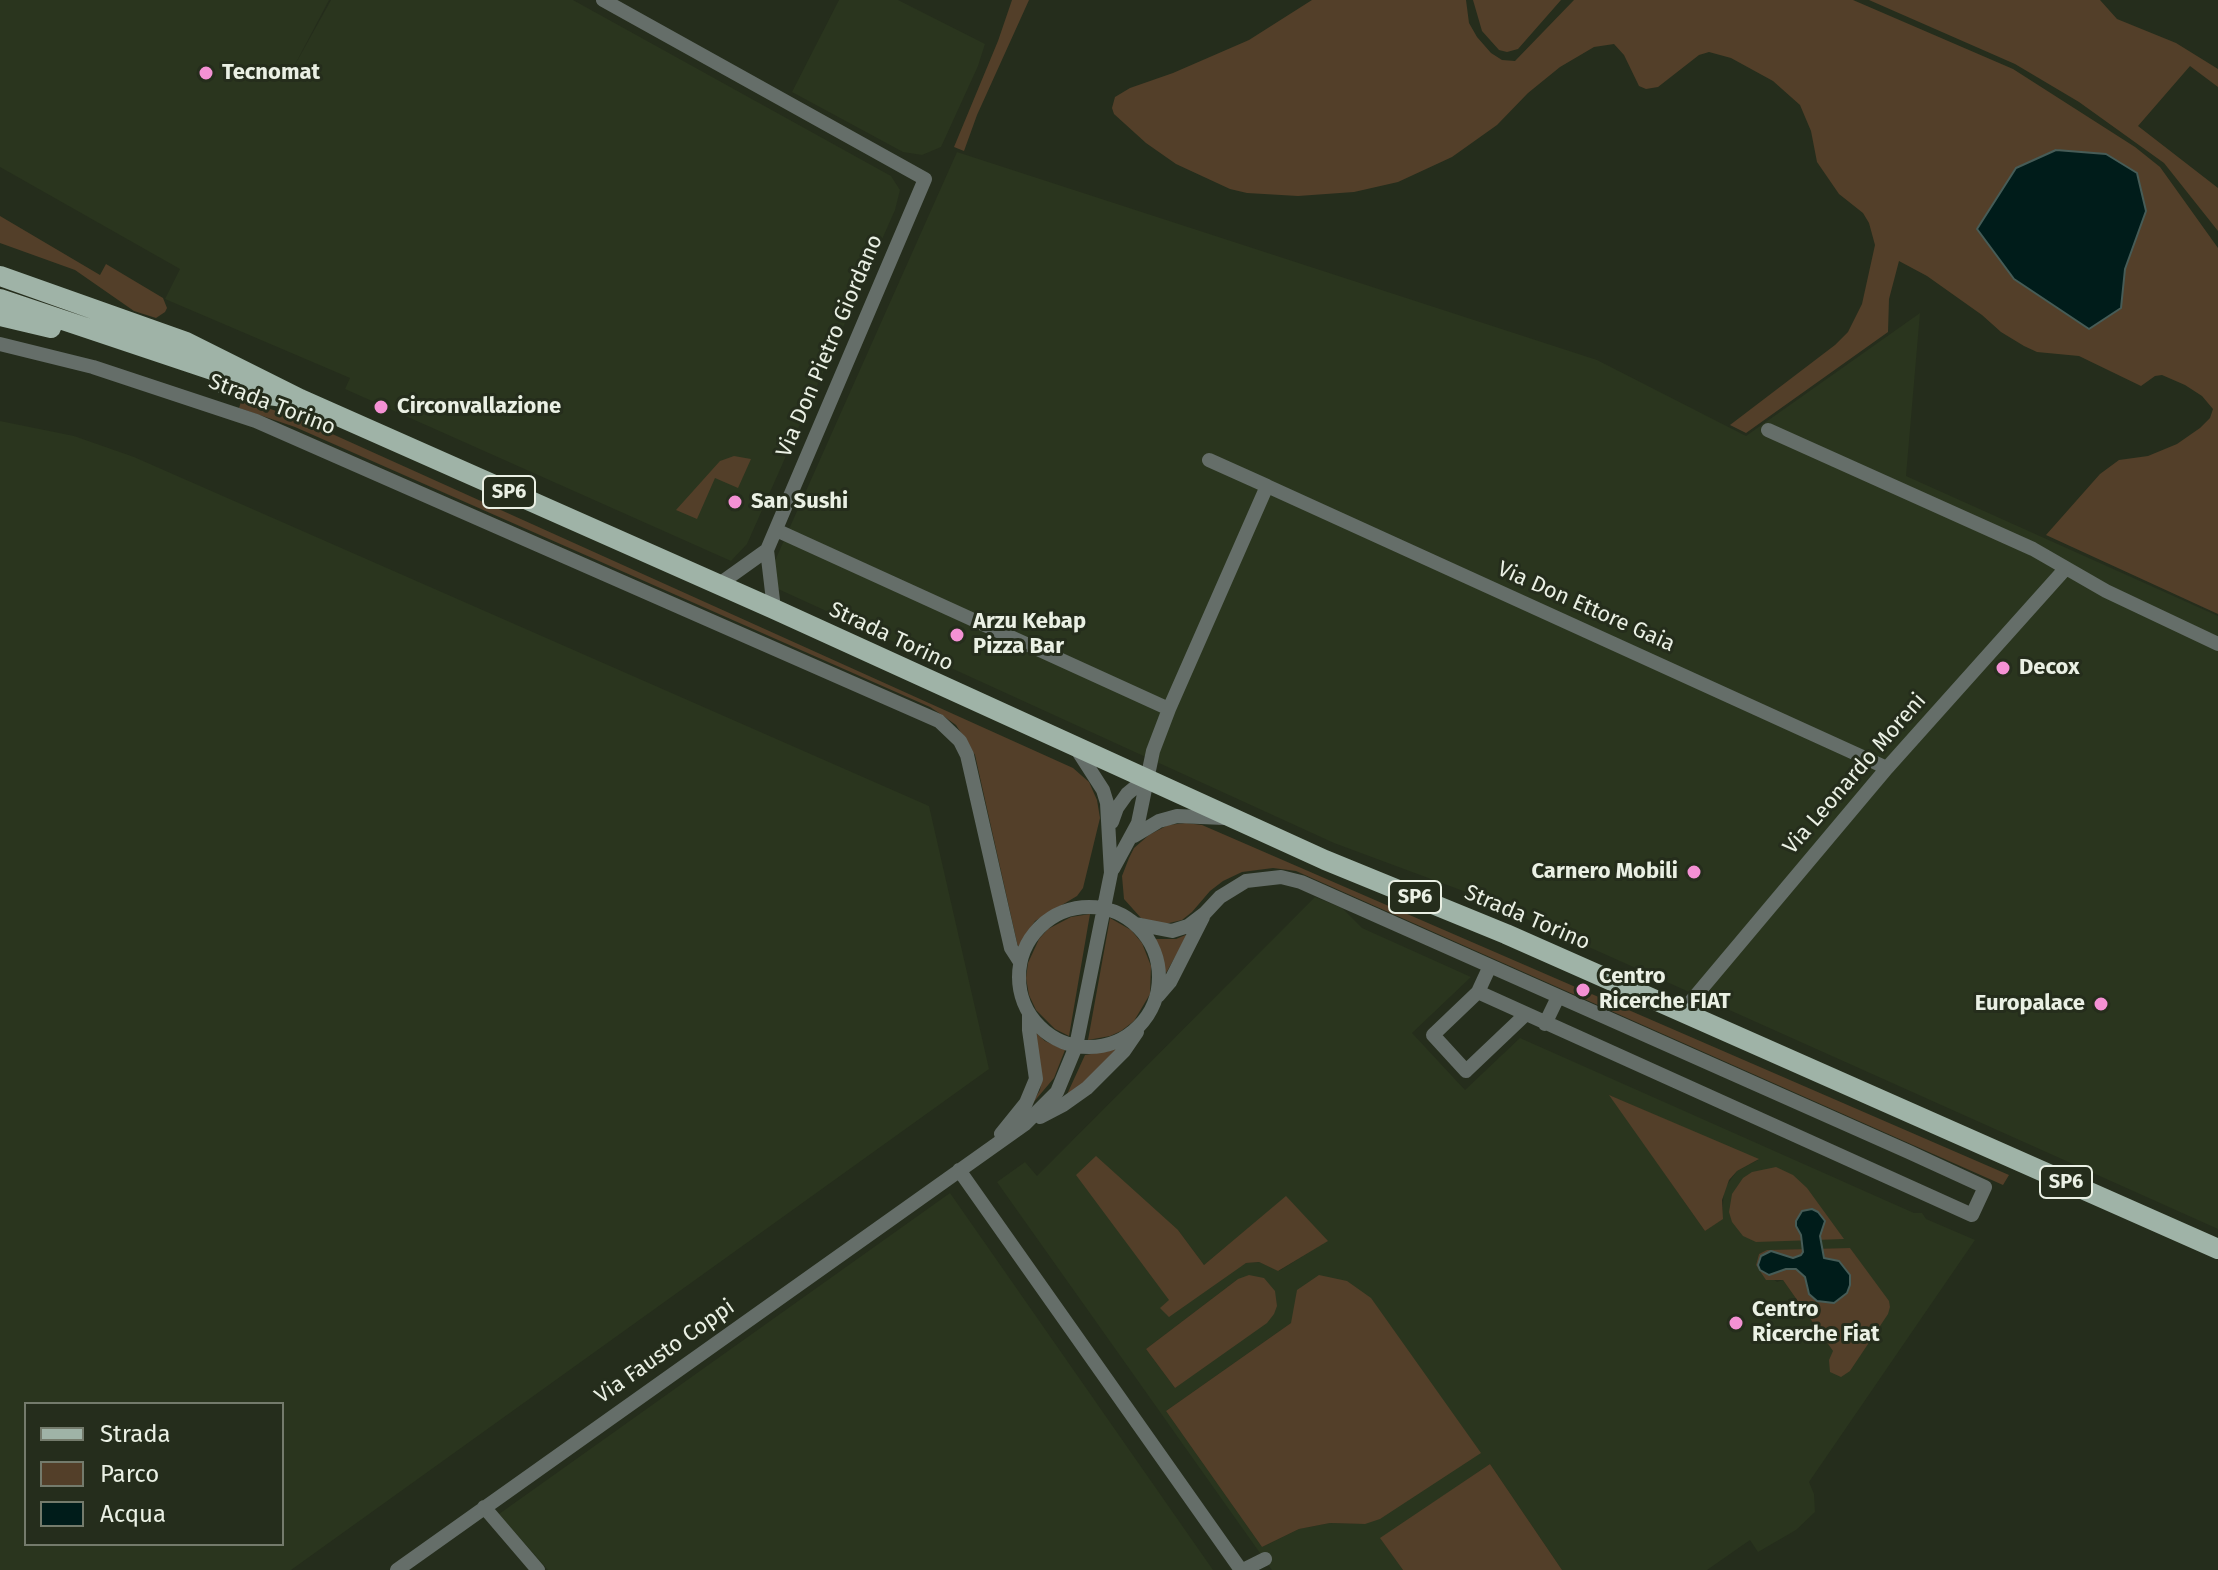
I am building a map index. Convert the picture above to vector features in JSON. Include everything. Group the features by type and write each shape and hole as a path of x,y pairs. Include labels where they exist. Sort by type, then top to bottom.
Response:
{"main road":[{"name":"Strada Torino","path":"0,276 186,342 300,399 774,609 1325,860 1506,934 2218,1249"},
{"name":"Strada Torino","path":"0,299 300,399"},
{"name":"SP6","path":"0,316 65,333 253,393 300,399"}],"street":[{"name":"Via Don Pietro Giordano","path":"603,0 925,179 776,530"},
{"name":"Strada Torino","path":"0,344 93,367 256,421 939,721 960,741 967,755 1011,948 1020,962"},
{"path":"1768,430 2033,549 2106,591 2218,644"},
{"name":"Via Don Ettore Gaia","path":"1209,460 1887,768"},
{"path":"1109,829 1117,808 1127,794 1145,779 1169,709 1267,486"},
{"path":"718,585 767,550 776,530 1169,709"},
{"path":"767,550 774,609"},
{"name":"Via Leonardo Moreni","path":"1682,1012 1887,768 2066,568"},
{"name":"Via Fausto Coppi","path":"1025,1124 1057,1092 1076,1046 1111,873 1107,803 1103,790 1076,748"},
{"name":"Via Fausto Coppi","path":"1111,873 1144,806 1145,779"},
{"path":"1130,839 1159,821 1177,816 1235,819"},
{"path":"1136,924 1172,931 1188,926 1220,897 1246,881 1281,877 1319,890 1985,1187 1972,1215 1478,992"},
{"path":"1140,1026 1112,1044 1088,1048 1050,1036 1029,1014 1022,997 1020,962 1033,934 1055,915 1081,907 1104,908 1121,913 1149,939 1159,964 1157,997"},
{"name":"Via Fausto Coppi","path":"397,1570 959,1170 1025,1124 1063,1105 1087,1088 1124,1051 1151,1011 1157,997 1170,982 1205,913"},
{"path":"1490,966 1478,992 1433,1035 1466,1071 1526,1014"},
{"path":"1545,1024 1558,997"},
{"path":"990,1149 1026,1103 1036,1079 1029,1014"},
{"path":"959,1170 1242,1570 1265,1559"},
{"path":"484,1507 538,1570"}],"shaded area":[{"path":"0,0 329,0 291,72 331,0 573,0 891,176 900,190 895,210 747,544 731,561 345,389 350,378 165,299 180,269 0,167"},
{"path":"839,0 898,0 985,44 941,147 922,155 903,152 792,92"},
{"path":"957,152 1597,360 1746,436 1920,313 1906,476 2218,616 2218,1229 1466,892 1334,843 765,583"},
{"path":"0,421 74,436 134,457 929,806 989,1069 291,1570 0,1570"},
{"name":"Centro Ricerche Fiat","path":"1315,897 1342,908 1362,928 1471,977 1412,1033 1465,1090 1520,1038 1914,1213 1922,1213 1926,1219 1975,1240 1809,1482 1814,1494 1815,1512 1796,1530 1758,1552 1750,1540 1707,1570 1562,1570 1490,1464 1381,1539 1403,1570 1272,1570 997,1182 1025,1162 1037,1176","holes":["1611,1096 1758,1160 1737,1171 1724,1189 1722,1219 1705,1231","1286,1197 1327,1241 1279,1271 1259,1262 1246,1263 1161,1308 1169,1301 1178,1230 1204,1265","1850,1248 1890,1307 1850,1371 1829,1360 1834,1352 1783,1280 1777,1282 1756,1265 1759,1254 1767,1250","1238,1279 1175,1388 1146,1349","1291,1323 1365,1524 1330,1523 1299,1529 1262,1547 1166,1411"]},
{"path":"950,1193 1213,1570 548,1570 499,1514"}],"green space":[{"path":"1012,0 1029,0 964,151 954,147"},
{"path":"1312,0 1466,0 1469,23 1477,37 1502,60 1515,61 1574,0 1853,0 2013,69 2135,147 2160,167 2218,248 2218,614 2046,535 2100,474 2119,460 2148,456 2177,444 2200,428 2210,418 2213,409 2202,396 2162,375 2141,386 2079,356 2037,352 2001,332 1927,276 1899,261 1889,299 1888,332 1746,433 1730,425 1848,332 1862,304 1875,245 1863,213 1839,194 1817,162 1811,131 1800,105 1773,81 1731,58 1709,52 1699,55 1658,87 1646,89 1639,86 1624,55 1614,44 1594,47 1560,67 1528,93 1497,125 1452,157 1398,182 1354,192 1298,196 1230,189 1176,164 1146,143 1114,114 1115,97 1130,88 1249,40","holes":["2146,211 2125,269 2121,308 2089,328 2014,279 1977,228"]},
{"path":"1473,0 1561,0 1518,49 1507,52 1499,50 1482,31"},
{"path":"1869,0 2100,0 2117,19 2176,43 2218,69 2218,87 2190,66 2138,126 2218,188 2218,231 2164,163 2079,102 2015,64"},
{"path":"0,216 100,275 106,264 163,298 167,308 165,312 156,318 134,311 75,270 0,243"},
{"path":"242,399 299,419 1073,768 1089,782 1100,818 1083,888 1077,896 1035,921 1018,947 975,755 956,725 942,715 930,707 295,427 239,408"},
{"path":"734,456 751,459 738,488 715,478 697,519 676,510 720,461"},
{"path":"1168,825 1202,825 2009,1175 2003,1185 1296,871 1273,868 1242,872 1210,891 1182,920 1161,925 1141,918 1124,899 1122,876 1129,858 1134,848 1149,835"},
{"path":"1090,914 1069,1036 1055,1029 1036,1010 1026,978 1028,963 1039,939 1048,929 1071,917"},
{"path":"1110,918 1131,930 1142,943 1151,966 1150,994 1134,1021 1121,1031 1088,1040"},
{"path":"1188,934 1166,973 1155,939 1176,939"},
{"path":"1035,1032 1045,1041 1065,1050 1054,1078 1032,1104 1040,1090 1042,1077"},
{"path":"1124,1046 1064,1101 1085,1055"},
{"path":"1609,1095 1759,1159 1737,1171 1729,1180 1722,1200 1723,1219 1705,1231"},
{"path":"1096,1156 1178,1230 1204,1265 1286,1196 1328,1241 1278,1271 1259,1262 1246,1263 1169,1317 1160,1308 1169,1300 1076,1175"},
{"path":"1776,1167 1793,1175 1807,1188 1844,1239 1756,1242 1743,1236 1732,1222 1729,1212 1732,1194 1743,1178 1752,1172"},
{"path":"1850,1248 1889,1301 1890,1307 1850,1371 1841,1377 1830,1372 1829,1360 1833,1351 1783,1280 1766,1280 1756,1265 1759,1254 1767,1250"},
{"path":"1249,1275 1264,1278 1275,1291 1277,1306 1274,1314 1267,1323 1175,1388 1146,1349 1238,1279"},
{"path":"1319,1275 1347,1281 1371,1298 1481,1453 1380,1519 1365,1524 1330,1523 1299,1529 1262,1547 1166,1411 1291,1323 1297,1290"},
{"path":"1490,1464 1562,1570 1403,1570 1380,1538"}],"water":[{"path":"2056,150 2106,154 2137,173 2146,211 2125,269 2121,308 2089,329 2014,279 1977,229 2016,168"},
{"path":"1812,1209 1825,1221 1820,1236 1824,1258 1839,1261 1850,1275 1847,1293 1834,1303 1817,1301 1809,1294 1805,1277 1796,1269 1769,1275 1758,1265 1761,1256 1771,1251 1793,1258 1801,1255 1801,1235 1796,1221 1802,1211"}],"place":[{"name":"Tecnomat","path":"206,73"},
{"name":"Circonvallazione","path":"381,407"},
{"name":"San Sushi","path":"735,502"},
{"name":"Arzu Kebap Pizza Bar","path":"957,635"},
{"name":"Decox","path":"2003,668"},
{"name":"Carnero Mobili","path":"1694,872"},
{"name":"Centro Ricerche FIAT","path":"1583,990"},
{"name":"Europalace","path":"2101,1004"},
{"name":"Centro Ricerche Fiat","path":"1736,1323"}]}
